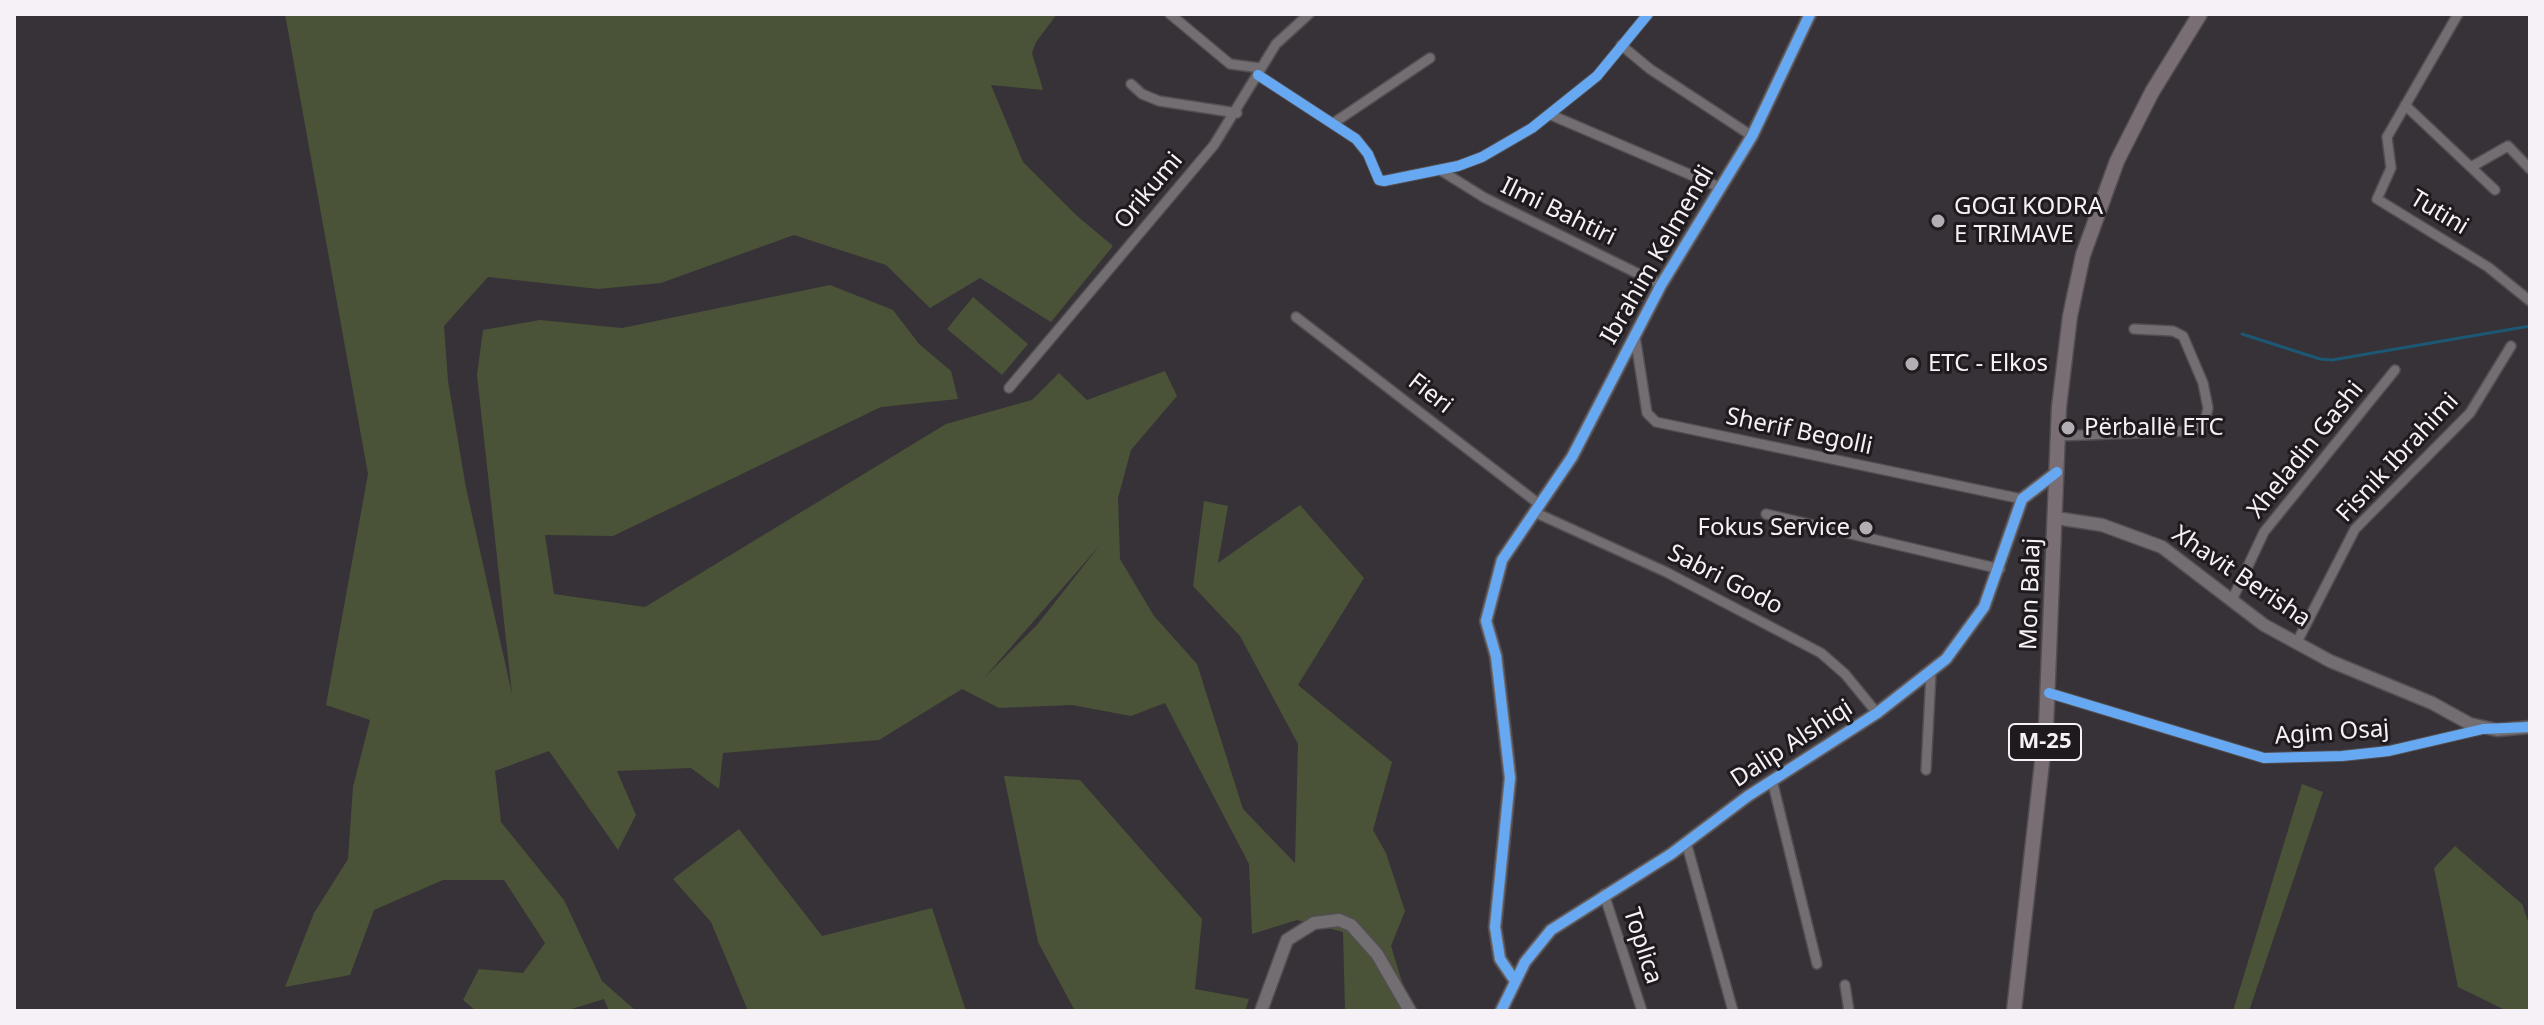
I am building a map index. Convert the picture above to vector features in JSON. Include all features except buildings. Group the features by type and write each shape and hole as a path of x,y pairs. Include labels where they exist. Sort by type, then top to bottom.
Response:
{"main road":[{"name":"Mon Balaj","path":"2014,1011 2049,693 2058,436 2070,316 2083,255 2100,204 2152,92 2200,14"}],"street":[{"path":"1170,14 1230,64 1259,71 1335,122 1362,145 1379,180 1440,170 1482,157 1551,115 1597,76 1648,14"},
{"name":"Orikumi","path":"1009,388 1237,113 1276,44 1309,14"},
{"name":"Ibrahim Kelmendi","path":"1515,981 1500,959 1496,943 1510,778 1496,656 1486,621 1502,560 1572,457 1661,285 1752,136 1810,14"},
{"name":"Tutini","path":"2458,14 2387,137 2391,168 2377,199 2488,267 2530,301"},
{"path":"1621,45 1650,69 1752,136"},
{"path":"1335,122 1430,58"},
{"path":"1131,84 1142,94 1159,101 1237,113"},
{"path":"2405,105 2495,190"},
{"path":"1551,115 1719,187"},
{"path":"2471,167 2508,146 2530,169"},
{"name":"Ilmi Bahtiri","path":"1440,170 1485,198 1661,285"},
{"name":"Fieri","path":"1296,317 1536,508"},
{"path":"2058,436 2190,431 2204,425 2208,408 2203,383 2183,336 2173,331 2134,329"},
{"name":"Sherif Begolli","path":"1635,336 1647,413 1656,422 2022,499"},
{"name":"Fisnik Ibrahimi","path":"2297,642 2324,583 2366,515 2470,413 2511,346"},
{"name":"Xheladin Gashi","path":"2232,600 2264,532 2395,370"},
{"path":"2022,499 2057,472"},
{"name":"Dalip Alshiqi","path":"1501,1011 1536,945 1551,930 1686,842 1772,780 1877,713 1931,673 1974,625 2000,569 2022,499"},
{"name":"Sabri Godo","path":"1536,508 1821,653 1845,674 1877,713"},
{"path":"1766,514 2000,569"},
{"name":"Xhavit Berisha","path":"2056,518 2102,525 2162,547 2264,625 2330,661 2483,729"},
{"path":"1926,770 1931,673"},
{"name":"Agim Osaj","path":"2049,693 2264,758 2389,751 2483,729 2530,727"},
{"name":"Dalip Alshiqi","path":"1772,780 1817,964"},
{"path":"1686,842 1733,1011"},
{"name":"Toplica","path":"1604,894 1642,1011"},
{"path":"1261,1011 1287,940 1314,923 1339,920 1351,925 1377,954 1410,1011"},
{"path":"1845,985 1849,1011"}],"green space":[{"path":"285,14 1057,14 1036,42 1032,53 1043,90 991,85 1023,162 1076,215 1113,246 1051,322 980,278 930,308 886,265 794,235 661,283 598,289 488,277 444,326 448,381 466,488 512,694 477,375 483,330 540,320 622,328 830,285 893,310 919,344 951,371 958,399 881,407 613,536 545,535 554,594 645,607 946,424 1032,400 1059,373 1087,400 1165,371 1177,396 1131,450 1118,498 1120,559 1154,616 1197,664 1243,809 1295,863 1298,744 1240,636 1193,586 1204,501 1228,506 1218,563 1300,505 1364,578 1298,685 1392,762 1373,830 1386,853 1405,911 1391,946 1411,1011 1345,1011 1343,932 1297,920 1252,934 1249,864 1165,703 1131,716 1072,705 999,708 962,689 879,740 723,753 719,789 691,768 617,771 636,815 618,850 549,751 495,771 501,822 564,900 602,981 636,1011 609,1011 604,999 565,1011 476,1011 463,1000 479,969 523,973 545,943 504,880 443,880 374,910 350,975 285,987 314,913 348,859 353,787 370,720 326,705 368,474","holes":["1100,545 1037,625 984,678"]},
{"path":"973,297 1028,344 1002,375 947,329"},
{"path":"1004,776 1080,780 1202,919 1195,989 1249,999 1245,1011 1075,1011 1038,942"},
{"path":"2302,784 2323,792 2249,1011 2233,1011"},
{"path":"739,829 822,936 932,908 966,1011 748,1011 711,922 673,879"},
{"path":"2455,846 2522,904 2530,927 2530,1011 2507,1011 2458,987 2434,868"}],"waterway":[{"path":"2242,334 2332,360 2530,326"}],"cycle path":[{"path":"1258,75 1356,139 1368,154 1379,180 1384,181 1458,166 1482,157 1532,128 1597,76 1648,14"},
{"path":"1515,981 1500,959 1495,927 1510,778 1496,656 1486,621 1502,560 1572,457 1661,285 1752,136 1810,14"},
{"path":"1501,1011 1525,962 1551,930 1671,854 1748,796 1877,713 1946,659 1984,607 2022,499 2057,472"},
{"path":"2049,693 2264,758 2389,751 2483,729 2530,727"}],"place":[{"name":"GOGI KODRA E TRIMAVE","path":"1938,221"},
{"name":"ETC - Elkos","path":"1912,364"},
{"name":"Përballë ETC","path":"2068,428"},
{"name":"Fokus Service","path":"1866,528"}]}
